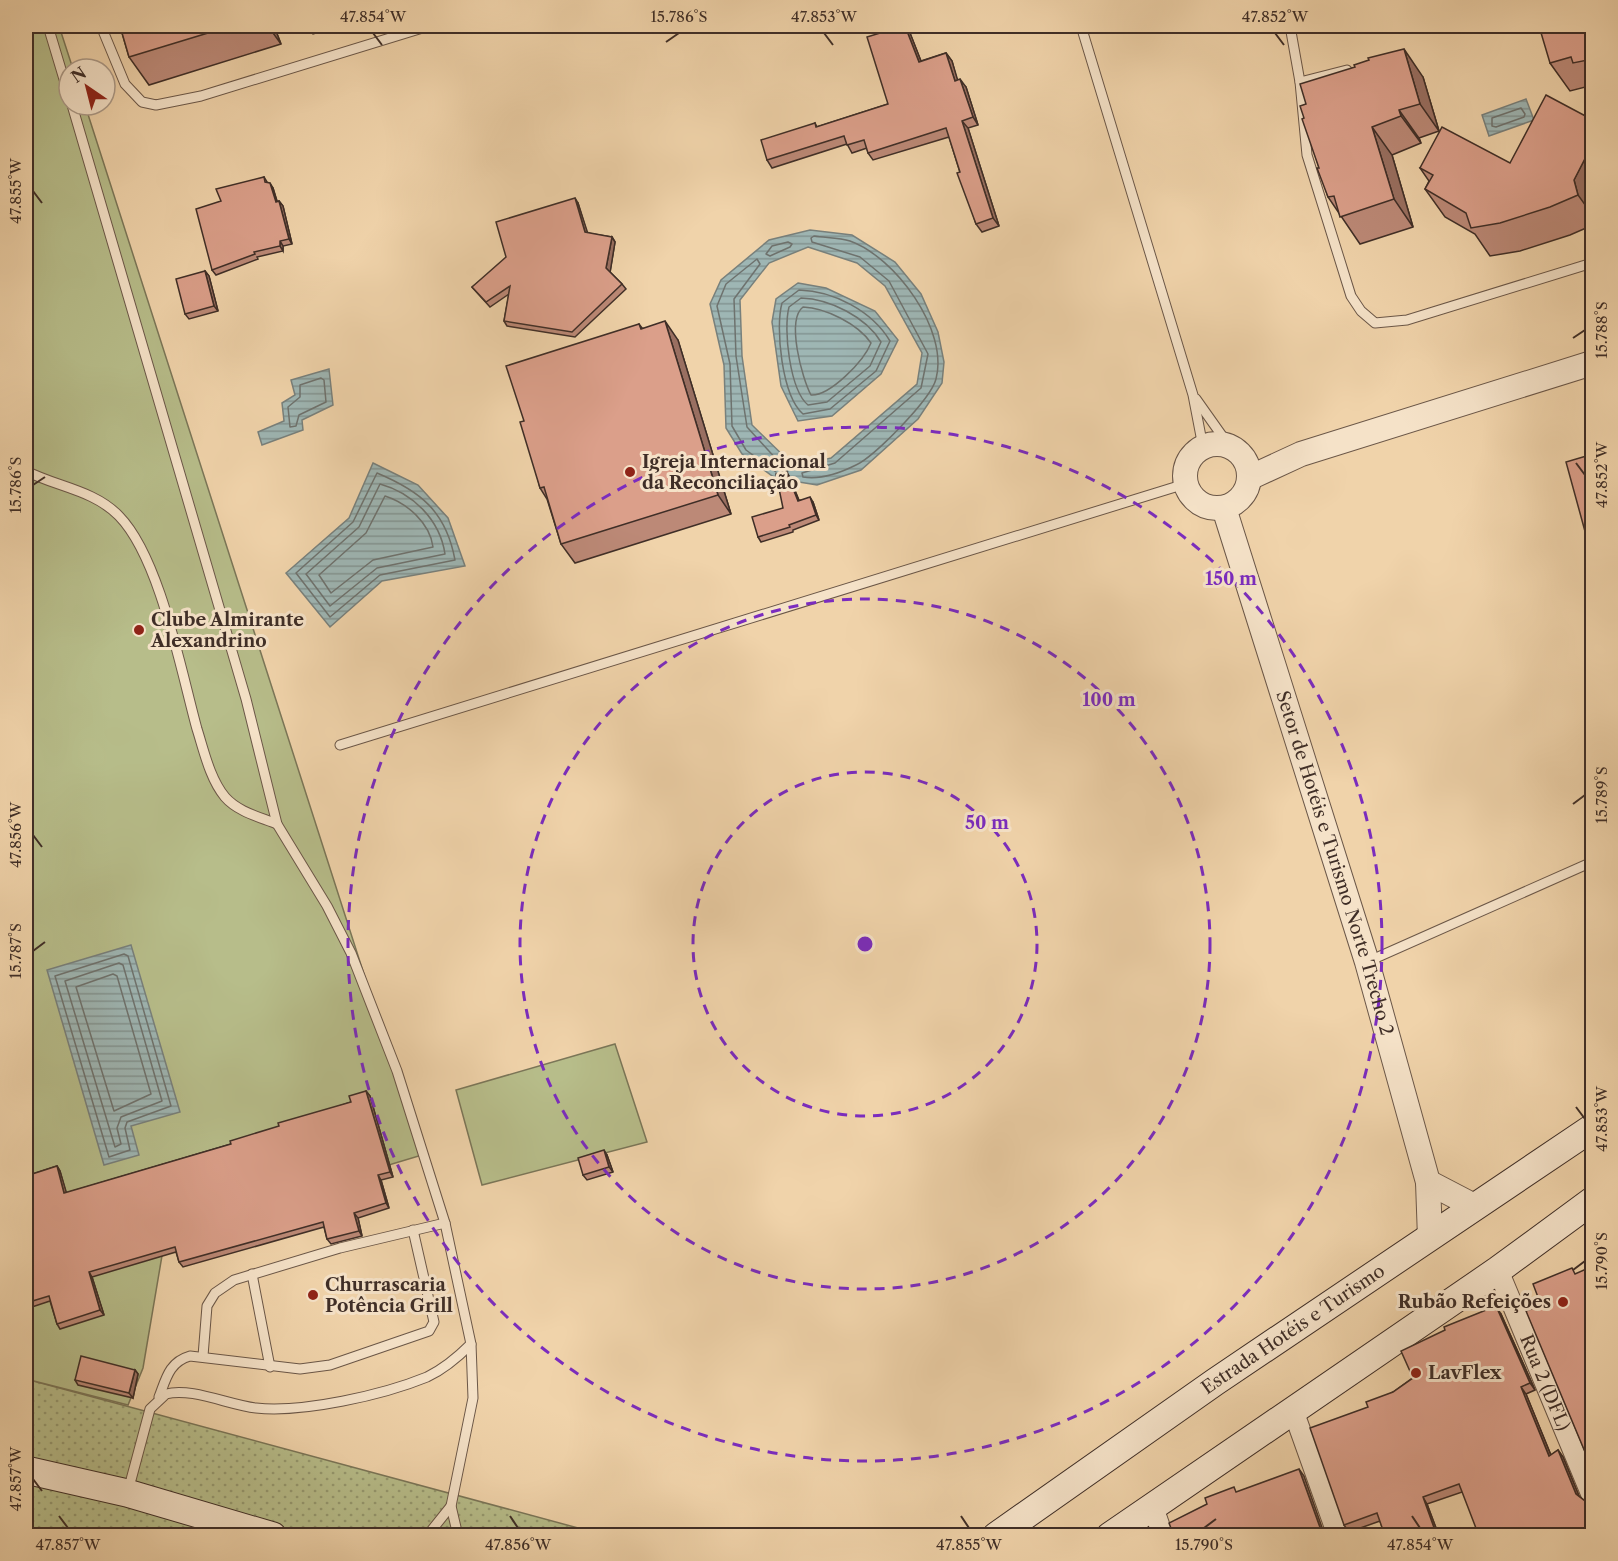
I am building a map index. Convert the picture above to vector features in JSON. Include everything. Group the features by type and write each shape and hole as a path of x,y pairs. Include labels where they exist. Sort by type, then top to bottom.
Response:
{"main road":[{"name":"Estrada Hotéis e Turismo","path":"996,1536 1215,1382 1590,1133"},
{"path":"1110,1536 1152,1504 1498,1270 1593,1201"},
{"path":"26,1470 127,1493 273,1536"}],"street":[{"path":"1301,454 1235,451 1212,444 1203,447 1188,463 1185,484 1190,495 1200,504 1211,508 1237,495 1301,454 1593,363"},
{"path":"1235,451 1245,461 1237,495"},
{"name":"Setor de Hotéis e Turismo Norte Trecho 2","path":"1237,495 1238,545 1367,962 1428,1182 1430,1239"},
{"path":"1428,1182 1476,1207"},
{"name":"Rua 2 (DFL)","path":"1498,1270 1593,1496"},
{"path":"1293,1410 1338,1536"},
{"path":"1152,1504 1163,1536"}],"lane":[{"path":"48,26 57,57"},
{"path":"101,26 125,84 142,102 156,105 201,96 398,30 429,26"},
{"path":"1081,26 1193,395 1203,447"},
{"path":"1290,26 1300,82 1303,134 1326,220 1352,296 1370,320 1381,324 1407,321 1593,263"},
{"path":"1300,82 1353,69"},
{"path":"76,117 243,688 277,824 327,906 351,953 397,1071 445,1223 471,1344 473,1398 451,1506 458,1536"},
{"path":"1193,395 1235,451"},
{"path":"26,471 97,498 120,517 132,532 151,571 201,743 216,783 224,796 236,806 277,824"},
{"path":"339,745 1185,484"},
{"path":"1367,962 1593,862"},
{"path":"203,1356 205,1318 210,1300 234,1280 412,1230 445,1223"},
{"path":"127,1493 150,1409 159,1397 169,1371 177,1360 190,1356 203,1356 270,1367 300,1369 330,1365 429,1331 434,1322 412,1230"},
{"path":"252,1274 270,1367"},
{"path":"159,1397 173,1392 271,1408 322,1404 429,1376 449,1364 471,1344"},
{"path":"427,1536 451,1506"}],"green space":[{"name":"Clube Almirante Alexandrino","path":"26,26 59,26 69,57 57,57 57,117 89,117 422,1155 166,1232 143,1368 128,1405 26,1379"},
{"path":"615,1044 647,1142 482,1185 456,1090"},
{"path":"26,1379 604,1535 26,1535"}],"water":[{"path":"1526,99 1534,120 1489,136 1482,115"},
{"path":"810,230 852,235 895,262 921,294 938,332 944,362 942,383 918,419 861,470 817,485 775,478 742,454 726,428 724,365 710,304 721,280 769,240","holes":["808,247 857,263 885,286 922,353 917,384 831,458 795,467 752,425 742,356 740,300 769,263"]},
{"path":"798,283 826,288 875,311 898,340 881,374 832,416 798,421 781,386 772,322 776,299"},
{"path":"329,369 333,405 302,420 303,430 262,445 258,432 284,421 282,403 295,395 291,380"},
{"path":"373,463 418,485 448,518 465,566 382,581 330,627 286,573 349,518"},
{"path":"131,945 180,1112 131,1126 139,1155 104,1165 47,970"}],"building":[{"path":"120,26 231,26 129,57"},
{"path":"905,26 919,62 946,53 955,81 960,79 973,117 962,121 993,218 976,224 957,173 960,172 946,128 868,153 864,140 847,145 844,136 767,160 761,140 815,123 816,127 888,104 867,37"},
{"path":"1539,26 1593,26 1593,59 1573,63 1571,57 1550,63"},
{"path":"1404,49 1420,104 1399,110 1401,116 1372,127 1394,199 1340,217 1334,196 1328,197 1302,119 1304,118 1300,106 1306,104 1300,84 1355,67 1354,65 1369,60 1368,58"},
{"path":"1546,95 1593,120 1593,143 1574,180 1578,195 1550,207 1500,223 1471,228 1466,213 1425,189 1433,175 1420,168 1442,127 1510,163"},
{"path":"264,177 265,182 270,183 276,202 279,201 289,239 280,241 280,246 254,252 255,254 212,270 196,209 221,201 216,189"},
{"path":"575,198 585,232 612,237 606,268 622,284 572,332 504,321 510,286 486,302 472,287 506,257 496,222"},
{"path":"205,271 214,306 185,314 176,279"},
{"name":"Igreja Internacional da Reconciliação","path":"665,321 718,495 561,544 544,487 540,488 520,422 524,421 506,366 639,324 641,329"},
{"path":"1593,454 1593,533 1586,535 1566,462"},
{"path":"786,471 798,501 810,497 816,515 789,525 790,527 758,537 752,517 783,508 776,474"},
{"path":"366,1091 390,1172 378,1175 386,1203 354,1213 359,1231 327,1239 323,1222 179,1262 175,1247 89,1272 100,1310 57,1324 49,1296 26,1303 26,1176 57,1166 64,1193 231,1144 230,1141 279,1126 278,1123 351,1102 349,1096"},
{"path":"604,1150 609,1167 583,1175 578,1158"},
{"path":"1593,1266 1593,1471 1526,1311 1541,1305 1533,1284 1572,1268 1575,1274"},
{"path":"1496,1306 1530,1383 1521,1387 1549,1456 1558,1450 1576,1494 1585,1501 1593,1499 1593,1536 1479,1536 1459,1484 1423,1497 1437,1536 1385,1536 1377,1513 1344,1525 1310,1428 1368,1407 1366,1402 1393,1392 1413,1378 1401,1351 1445,1330 1444,1327"},
{"path":"81,1356 135,1370 129,1393 75,1380"},
{"path":"1299,1469 1324,1536 1174,1536 1169,1523 1207,1504 1205,1498 1234,1487 1236,1492"}],"place":[{"name":"Igreja Internacional da Reconciliação","path":"630,472"},
{"name":"Clube Almirante Alexandrino","path":"139,630"},
{"name":"Churrascaria Potência Grill","path":"313,1295"},
{"name":"Rubão Refeições","path":"1563,1302"},
{"name":"LavFlex","path":"1416,1373"}]}
